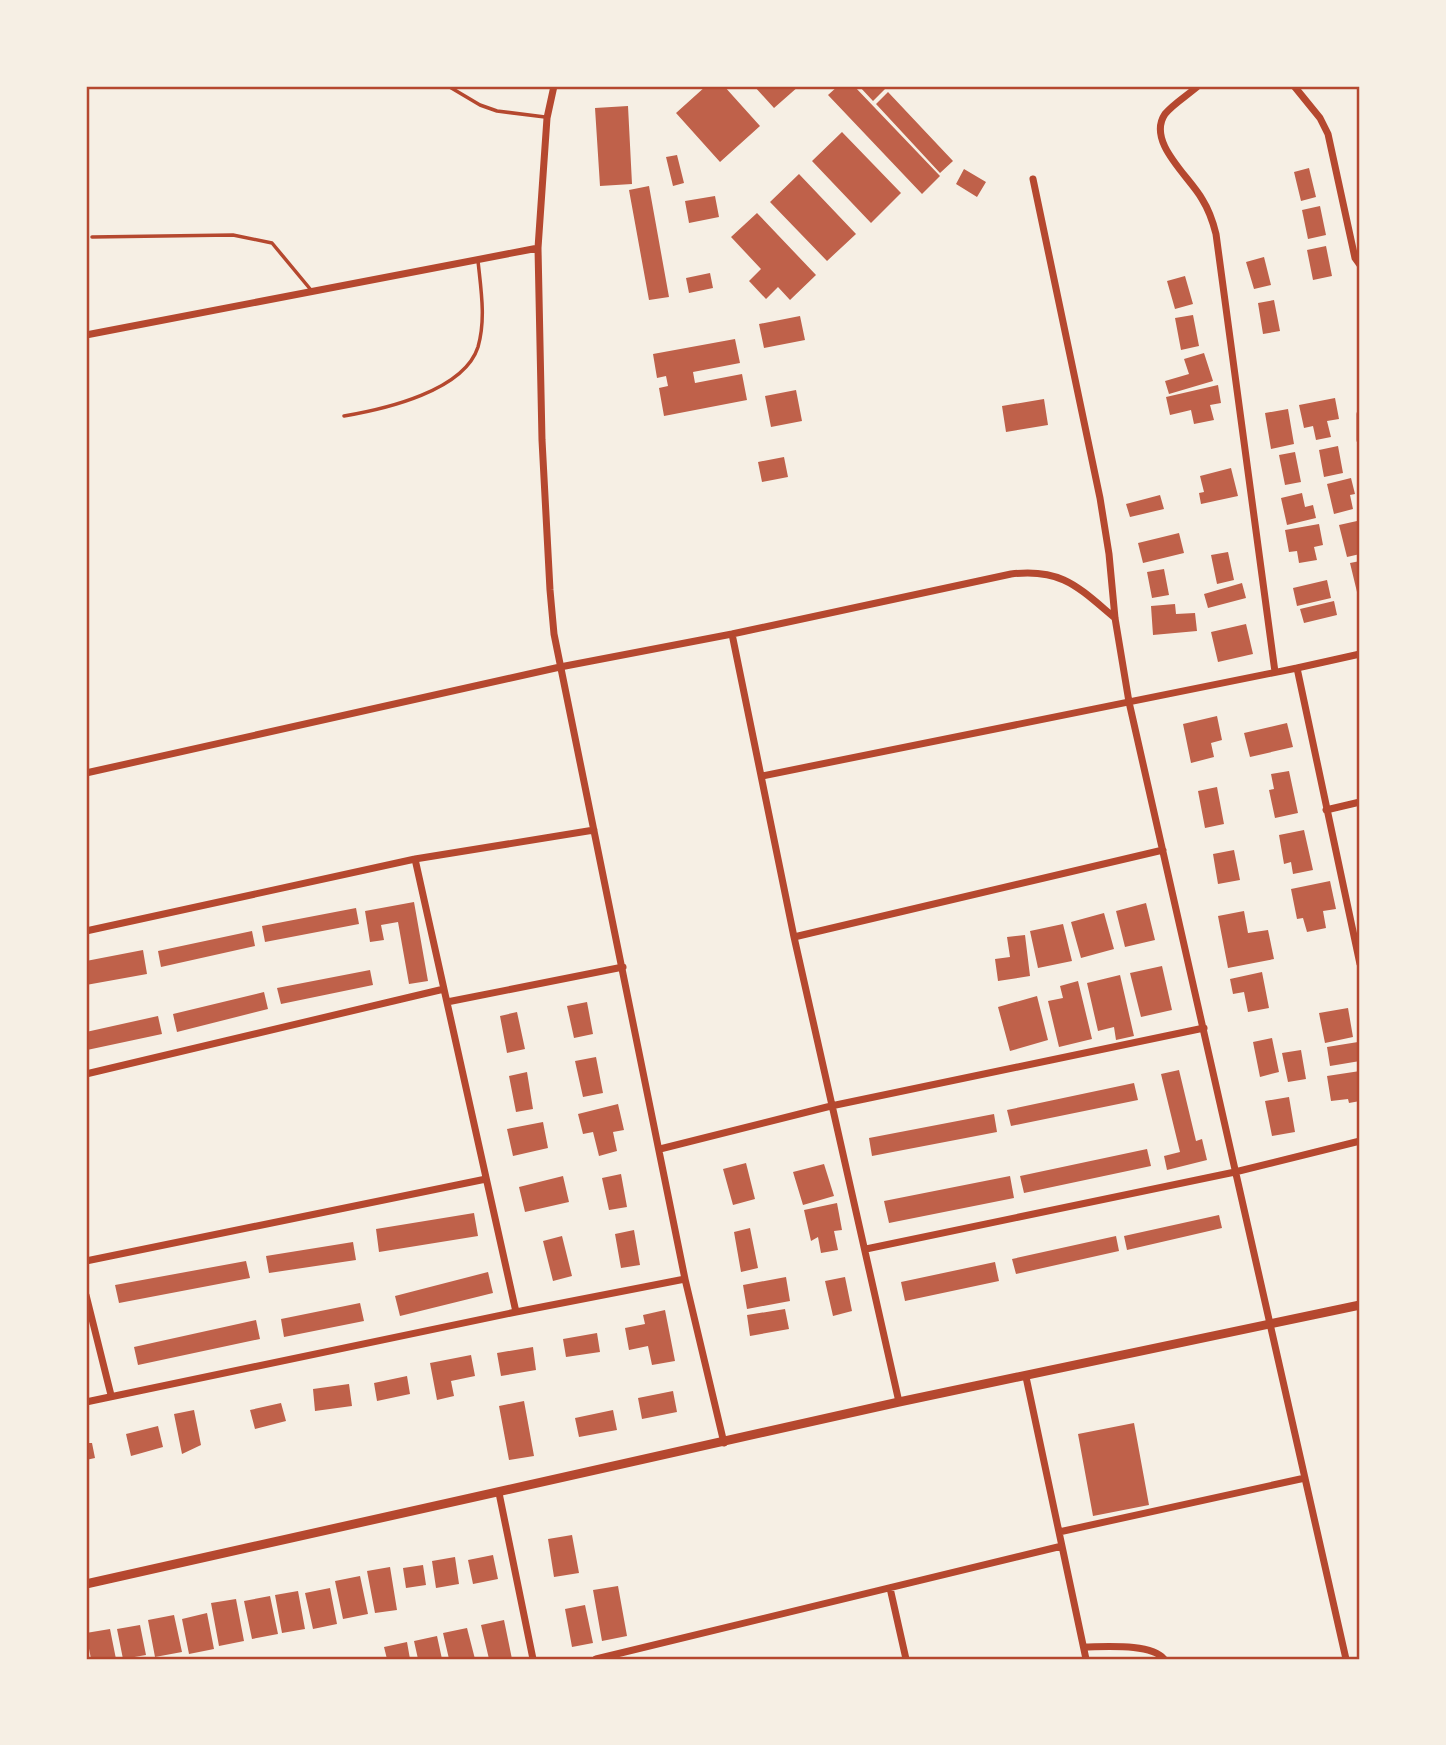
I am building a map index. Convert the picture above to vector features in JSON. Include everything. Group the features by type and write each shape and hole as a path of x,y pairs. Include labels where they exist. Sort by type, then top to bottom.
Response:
{"street":[{"path":"554,86 547,118 538,248 550,590 560,667 685,1279 724,1443"},
{"path":"1198,86 1164,115 1161,129 1163,144 1202,197 1216,234 1275,672"},
{"path":"1294,86 1320,118 1328,134 1355,258 1360,265"},
{"path":"1033,179 1100,498 1129,702 1346,1659"},
{"path":"86,335 538,248"},
{"path":"1360,414 1360,440"},
{"path":"86,773 560,667 732,634 1011,574 1034,571 1058,577 1078,587 1115,618"},
{"path":"732,634 794,937 899,1402"},
{"path":"762,776 1360,653"},
{"path":"1297,668 1360,964"},
{"path":"1326,810 1360,802"},
{"path":"86,931 415,859 594,830"},
{"path":"794,937 1163,850"},
{"path":"415,859 516,1312"},
{"path":"447,1002 622,967"},
{"path":"86,1074 444,989"},
{"path":"660,1149 831,1105 1204,1028"},
{"path":"866,1249 1235,1172 1360,1141"},
{"path":"86,1261 486,1180"},
{"path":"86,1402 685,1279"},
{"path":"86,1295 111,1395"},
{"path":"86,1584 899,1402 1360,1305"},
{"path":"1026,1377 1086,1659"},
{"path":"1059,1532 1305,1478"},
{"path":"499,1493 533,1659"},
{"path":"596,1659 1062,1546"},
{"path":"890,1588 906,1659"},
{"path":"1084,1647 1131,1647 1160,1654 1164,1659"}],"lane":[{"path":"448,86 480,105 497,111 547,118"},
{"path":"92,237 233,235 272,243 312,291"},
{"path":"344,416 370,412 423,394 455,379 477,349 484,310 478,259"}],"building":[{"path":"706,86 724,86 760,126 720,162 676,113"},
{"path":"754,86 799,86 774,108"},
{"path":"838,86 854,86 940,176 922,194 828,95"},
{"path":"859,86 882,86 885,89 873,101"},
{"path":"888,92 953,161 940,173 876,104"},
{"path":"628,106 632,184 600,186 595,108"},
{"path":"842,132 901,193 871,223 812,161"},
{"path":"677,155 684,183 673,186 666,157"},
{"path":"1309,168 1316,197 1301,201 1294,172"},
{"path":"964,169 986,182 977,197 956,184"},
{"path":"799,174 856,234 827,261 770,202"},
{"path":"649,186 669,297 649,300 629,190"},
{"path":"715,196 719,217 689,223 685,201"},
{"path":"1320,206 1326,235 1308,239 1302,210"},
{"path":"757,213 816,275 790,300 778,287 766,299 749,281 761,269 731,237"},
{"path":"1326,246 1332,276 1313,280 1307,250"},
{"path":"1264,257 1271,285 1254,289 1246,262"},
{"path":"710,273 713,288 689,293 686,278"},
{"path":"1185,276 1193,304 1175,309 1167,281"},
{"path":"1274,300 1280,331 1263,334 1258,303"},
{"path":"1193,315 1199,346 1181,350 1175,318"},
{"path":"800,316 805,340 764,348 759,324"},
{"path":"735,339 740,363 693,372 695,383 742,374 747,400 664,416 659,388 668,386 666,376 657,378 653,354"},
{"path":"1204,353 1213,381 1169,394 1165,381 1189,374 1184,359"},
{"path":"1218,385 1221,403 1210,405 1214,420 1194,424 1191,410 1170,415 1166,397"},
{"path":"796,390 802,421 771,427 765,396"},
{"path":"1335,398 1339,419 1327,421 1331,437 1316,440 1313,426 1304,428 1299,405"},
{"path":"1044,399 1048,425 1006,432 1002,406"},
{"path":"1288,409 1294,444 1271,449 1265,413"},
{"path":"1338,446 1343,473 1324,477 1319,450"},
{"path":"1295,452 1301,482 1285,485 1279,455"},
{"path":"784,457 788,477 762,482 758,462"},
{"path":"1231,468 1238,496 1201,504 1199,493 1204,492 1200,476"},
{"path":"1351,478 1355,494 1350,495 1353,509 1334,514 1327,484"},
{"path":"1302,493 1305,507 1313,505 1316,518 1287,525 1281,498"},
{"path":"1160,495 1164,509 1130,517 1126,504"},
{"path":"1357,521 1360,554 1347,557 1339,525"},
{"path":"1319,524 1323,545 1314,547 1317,560 1299,563 1297,551 1289,552 1285,530"},
{"path":"1179,533 1184,553 1143,563 1138,543"},
{"path":"1228,552 1234,580 1217,584 1211,555"},
{"path":"1360,561 1360,591 1357,592 1350,563"},
{"path":"1164,569 1169,595 1152,598 1147,572"},
{"path":"1327,580 1331,598 1297,606 1293,588"},
{"path":"1242,583 1246,598 1208,608 1204,594"},
{"path":"1334,601 1337,615 1304,623 1300,609"},
{"path":"1175,604 1176,614 1195,613 1197,631 1153,635 1151,606"},
{"path":"1246,624 1253,654 1218,662 1211,632"},
{"path":"1217,716 1222,740 1211,743 1214,757 1191,763 1183,724"},
{"path":"1287,723 1293,747 1250,757 1244,733"},
{"path":"1289,771 1298,813 1275,818 1269,790 1274,789 1271,774"},
{"path":"1217,787 1224,824 1205,828 1198,791"},
{"path":"1304,830 1313,870 1293,874 1291,862 1284,864 1279,835"},
{"path":"1234,850 1240,880 1218,884 1213,854"},
{"path":"1330,881 1336,909 1323,911 1326,928 1307,932 1303,918 1297,919 1291,889"},
{"path":"414,902 428,981 409,984 398,922 381,925 384,940 370,942 365,911"},
{"path":"1146,903 1155,940 1125,947 1116,911"},
{"path":"356,908 359,924 265,942 262,926"},
{"path":"1244,911 1248,933 1268,930 1274,959 1228,968 1218,916"},
{"path":"1104,913 1114,949 1081,958 1071,922"},
{"path":"1063,924 1072,961 1038,968 1030,931"},
{"path":"252,931 255,946 161,967 158,951"},
{"path":"1025,935 1030,976 998,981 995,959 1010,957 1007,937"},
{"path":"143,950 147,974 86,985 86,961"},
{"path":"1162,966 1172,1010 1141,1017 1130,973"},
{"path":"370,970 373,985 281,1004 277,988"},
{"path":"1262,972 1269,1008 1248,1012 1244,992 1233,994 1230,979"},
{"path":"1120,975 1134,1036 1116,1040 1114,1027 1098,1031 1087,983"},
{"path":"1078,981 1092,1039 1059,1047 1048,1001 1063,998 1060,986"},
{"path":"264,992 268,1009 177,1032 173,1014"},
{"path":"1037,996 1048,1040 1010,1051 998,1007"},
{"path":"587,1002 593,1034 574,1038 567,1006"},
{"path":"1348,1008 1353,1037 1325,1043 1319,1013"},
{"path":"517,1012 525,1049 507,1053 500,1016"},
{"path":"158,1016 162,1034 87,1050 86,1032"},
{"path":"1272,1038 1279,1072 1260,1077 1253,1042"},
{"path":"1358,1042 1360,1061 1330,1066 1327,1047"},
{"path":"1301,1050 1306,1079 1288,1082 1282,1053"},
{"path":"596,1057 603,1093 583,1097 575,1061"},
{"path":"1179,1070 1196,1141 1202,1139 1207,1160 1167,1170 1164,1156 1180,1152 1161,1074"},
{"path":"1360,1071 1360,1101 1331,1101 1327,1076"},
{"path":"527,1072 533,1109 516,1112 509,1076"},
{"path":"1134,1083 1138,1100 1011,1126 1007,1110"},
{"path":"1289,1097 1295,1132 1272,1136 1265,1101"},
{"path":"618,1104 624,1130 613,1132 617,1151 599,1156 593,1132 583,1134 578,1114"},
{"path":"994,1114 997,1132 872,1156 869,1138"},
{"path":"543,1122 548,1148 513,1156 507,1129"},
{"path":"1147,1149 1151,1166 1024,1193 1020,1176"},
{"path":"746,1163 755,1199 733,1205 723,1169"},
{"path":"824,1164 834,1196 803,1205 793,1172"},
{"path":"621,1174 627,1207 609,1210 602,1178"},
{"path":"563,1176 569,1202 525,1212 519,1187"},
{"path":"1010,1176 1014,1198 889,1223 884,1201"},
{"path":"837,1203 842,1230 834,1231 838,1250 821,1253 818,1237 811,1241 804,1210"},
{"path":"474,1213 478,1236 379,1252 376,1229"},
{"path":"1219,1215 1222,1228 1127,1250 1124,1236"},
{"path":"750,1228 758,1268 741,1272 734,1232"},
{"path":"634,1230 640,1265 621,1268 615,1234"},
{"path":"562,1236 572,1276 553,1281 543,1241"},
{"path":"1116,1236 1119,1251 1016,1274 1012,1259"},
{"path":"353,1242 356,1260 269,1273 266,1256"},
{"path":"246,1261 250,1278 119,1303 115,1285"},
{"path":"995,1262 999,1281 905,1301 901,1282"},
{"path":"488,1272 493,1293 400,1316 395,1296"},
{"path":"786,1277 790,1301 747,1309 743,1285"},
{"path":"845,1277 852,1311 833,1316 825,1281"},
{"path":"360,1303 364,1321 284,1337 281,1319"},
{"path":"785,1309 789,1329 750,1336 747,1315"},
{"path":"665,1310 675,1361 652,1365 648,1346 629,1350 625,1328 645,1324 643,1315"},
{"path":"256,1320 260,1339 138,1365 134,1347"},
{"path":"597,1333 600,1352 566,1357 563,1339"},
{"path":"533,1347 536,1370 501,1376 497,1353"},
{"path":"471,1355 475,1376 451,1381 454,1396 437,1400 430,1363"},
{"path":"407,1376 410,1394 377,1401 374,1383"},
{"path":"349,1384 352,1406 315,1411 313,1389"},
{"path":"673,1391 677,1412 642,1419 638,1398"},
{"path":"524,1401 534,1456 509,1460 499,1406"},
{"path":"281,1403 286,1421 255,1429 250,1410"},
{"path":"194,1410 201,1445 182,1454 174,1414"},
{"path":"613,1410 617,1430 579,1437 575,1418"},
{"path":"1134,1423 1149,1505 1093,1516 1078,1434"},
{"path":"158,1426 163,1447 131,1456 126,1434"},
{"path":"86,1443 92,1443 95,1458 86,1460"},
{"path":"572,1535 579,1573 554,1577 548,1539"},
{"path":"493,1555 498,1579 473,1584 468,1560"},
{"path":"455,1557 459,1584 436,1588 432,1561"},
{"path":"423,1565 426,1585 406,1588 403,1568"},
{"path":"390,1567 397,1610 375,1613 367,1571"},
{"path":"360,1576 368,1614 343,1619 335,1581"},
{"path":"618,1586 627,1636 602,1641 593,1590"},
{"path":"330,1588 337,1624 313,1629 305,1593"},
{"path":"298,1591 305,1629 282,1633 275,1595"},
{"path":"270,1596 278,1634 252,1639 244,1601"},
{"path":"236,1599 244,1641 219,1646 211,1603"},
{"path":"585,1605 593,1643 572,1647 565,1609"},
{"path":"207,1613 214,1649 189,1654 182,1619"},
{"path":"174,1615 182,1652 155,1657 148,1620"},
{"path":"504,1620 512,1659 489,1659 481,1625"},
{"path":"140,1625 146,1655 123,1659 117,1629"},
{"path":"467,1628 475,1659 449,1659 443,1633"},
{"path":"110,1629 116,1659 91,1659 86,1633"},
{"path":"437,1636 442,1659 418,1659 414,1641"},
{"path":"407,1642 410,1659 387,1659 384,1647"}]}
